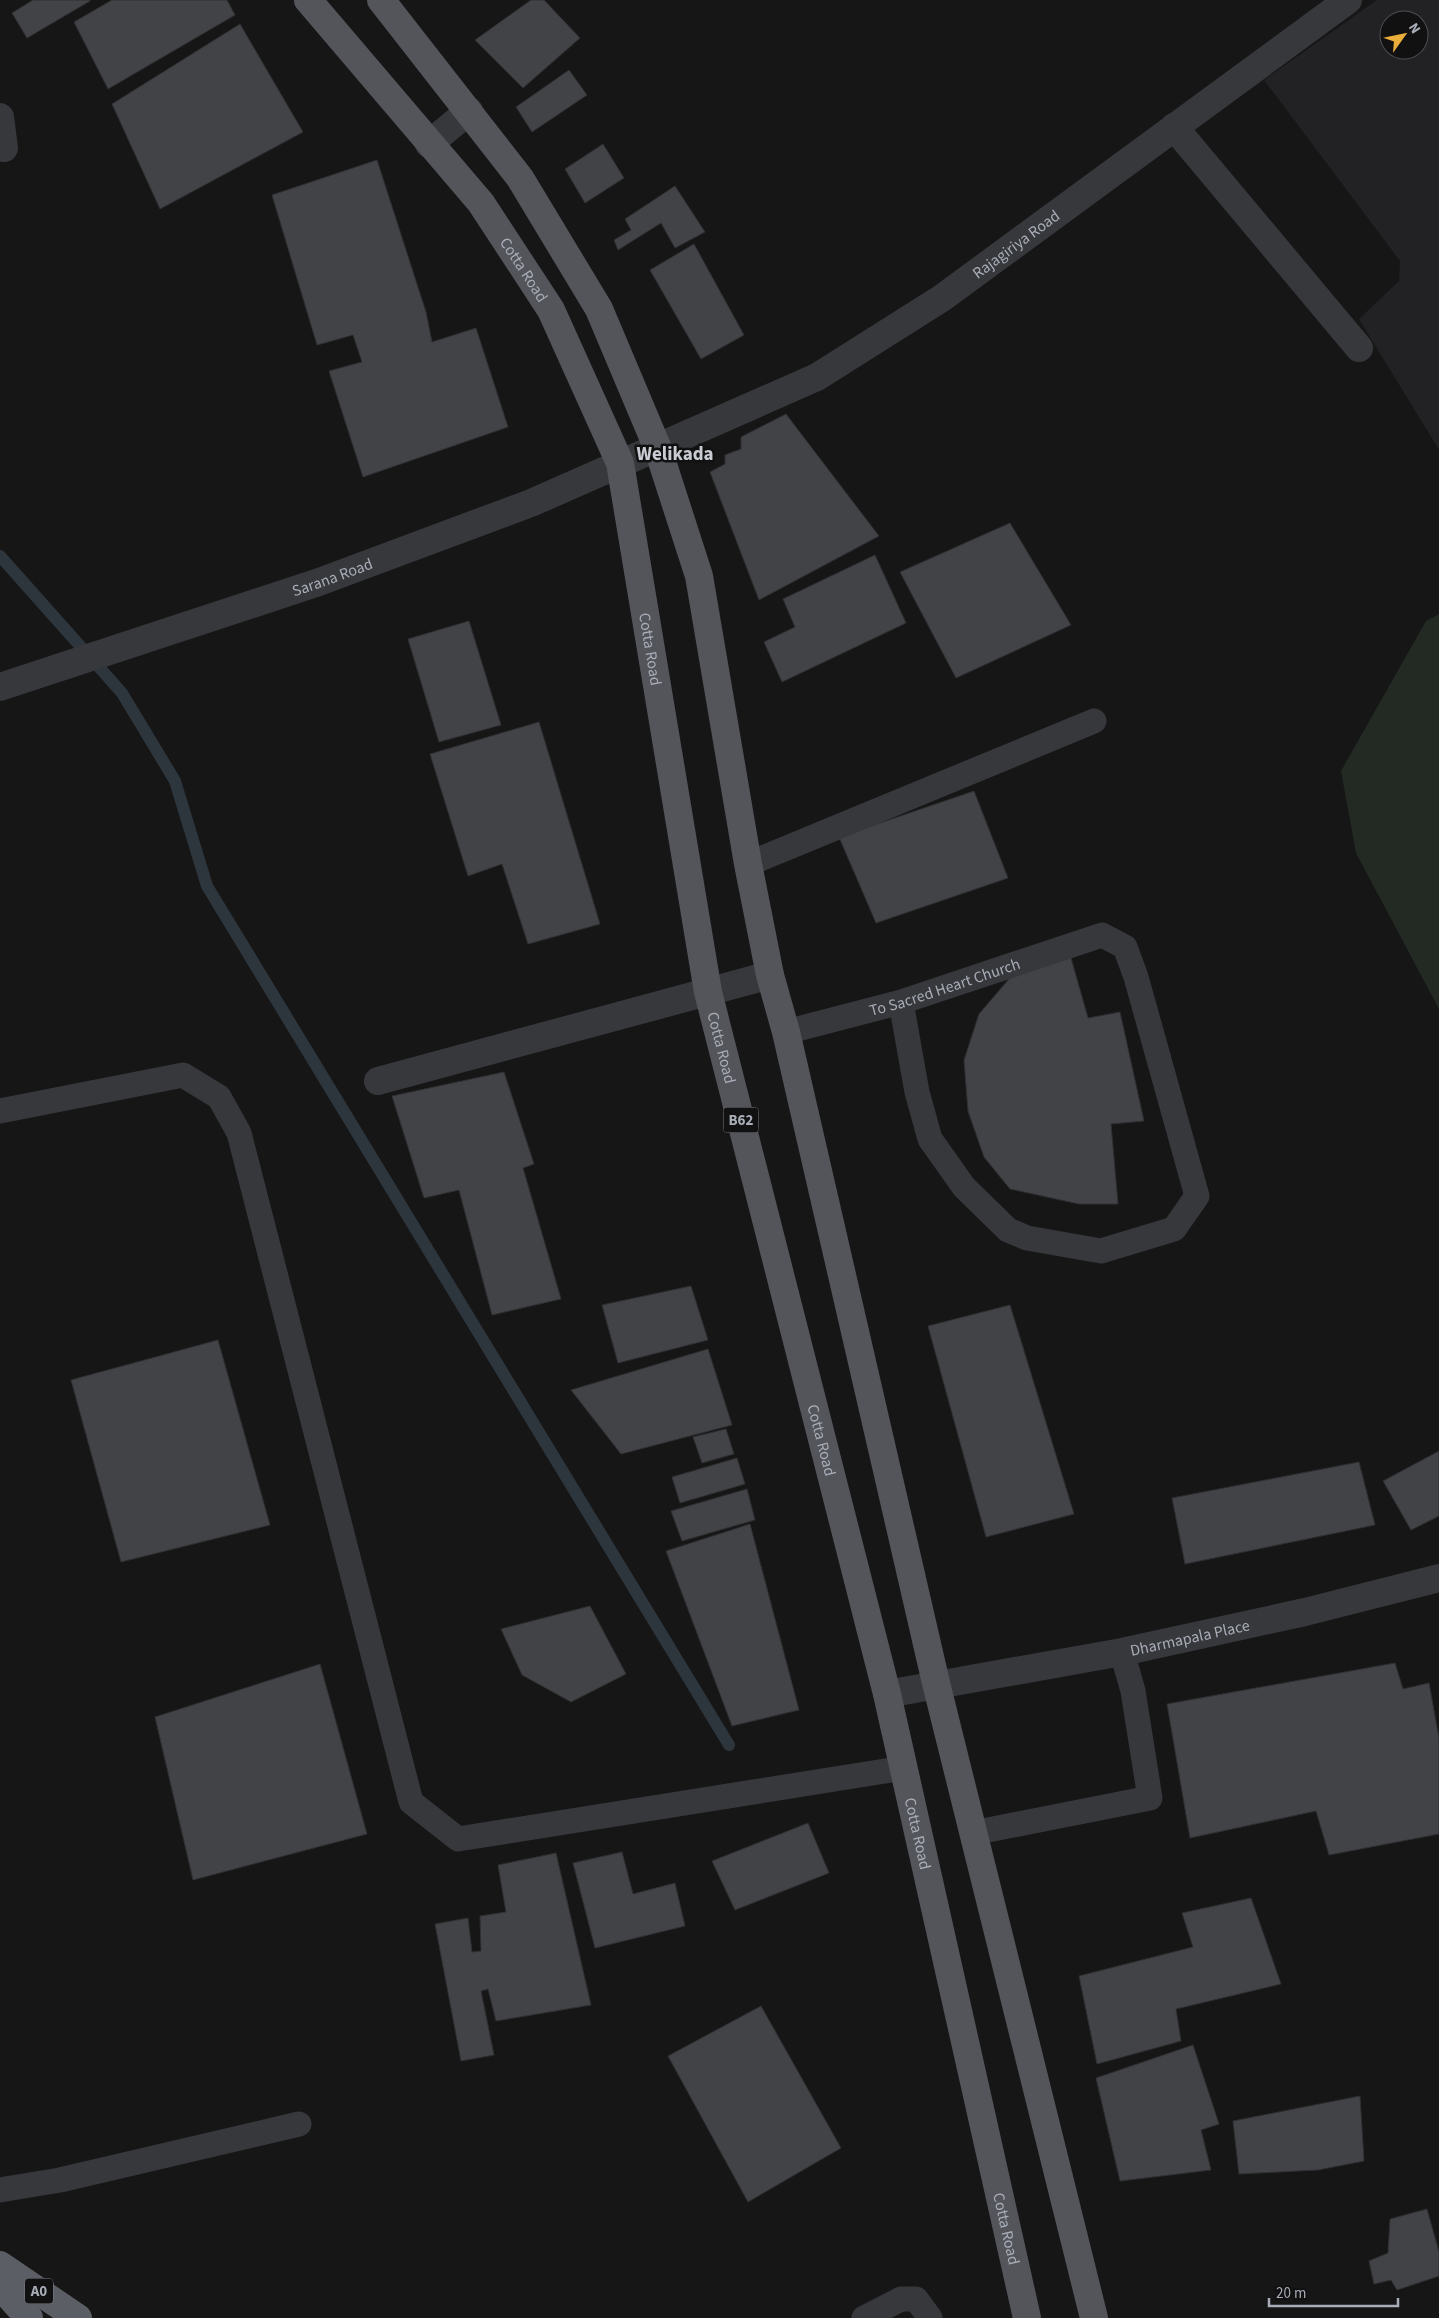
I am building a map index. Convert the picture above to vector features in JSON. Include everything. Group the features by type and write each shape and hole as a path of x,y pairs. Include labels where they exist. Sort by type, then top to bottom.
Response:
{"highway":[{"name":"A0","path":"0,2265 78,2318"},
{"path":"0,2286 29,2318"}],"main road":[{"name":"Cotta Road","path":"308,0 481,203 551,310 620,463 708,992 887,1694 1027,2318"},
{"path":"381,0 520,178 599,309 658,449 700,576 748,864 770,976 786,1032 936,1683 1094,2318"}],"street":[{"name":"Rajagiriya Road","path":"658,449 817,377 942,298 1348,0"},
{"path":"429,144 469,111"},
{"path":"0,117 4,148"},
{"path":"1174,128 1359,348"},
{"name":"Sarana Road","path":"0,687 149,640 319,582 531,503 620,463 658,449"},
{"path":"378,1081 770,976"},
{"name":"Dharmapala Place","path":"887,1694 936,1683 1122,1652 1305,1612 1439,1578"}],"lane":[{"path":"748,864 1094,721"},
{"name":"To Sacred Heart Church","path":"786,1032 901,1002 1102,935 1125,947 1136,977 1197,1196 1174,1229 1101,1251 1027,1238 1008,1230 964,1187 930,1139 917,1092 901,1002"},
{"path":"0,1111 182,1075 219,1097 240,1132 411,1802 458,1839 904,1768"},
{"path":"973,1833 1150,1798 1133,1691 1122,1652"},
{"path":"0,2190 60,2180 299,2124"},
{"path":"864,2318 901,2299 916,2300 930,2318"}],"shaded area":[{"path":"1377,0 1439,0 1439,450 1359,319 1399,281 1400,261 1264,80"},
{"path":"1439,614 1439,1009 1356,853 1341,771 1426,621"}],"building":[{"path":"33,0 90,1 27,38 12,13"},
{"path":"112,0 227,0 235,15 108,89 74,22"},
{"path":"531,0 544,0 580,38 523,88 475,40"},
{"path":"240,24 303,132 160,209 112,104"},
{"path":"569,70 587,95 532,132 516,107"},
{"path":"603,144 624,178 585,203 565,169"},
{"path":"377,160 426,312 432,342 476,328 508,427 363,477 329,371 362,362 353,335 317,345 272,195"},
{"path":"675,186 705,232 675,248 661,223 618,250 614,240 631,230 625,219"},
{"path":"694,244 744,335 701,359 650,270"},
{"path":"786,414 879,536 759,600 710,472 725,464 725,455 741,449 741,437"},
{"path":"1010,523 1071,625 956,678 900,572"},
{"path":"875,555 906,623 782,682 764,642 795,627 783,599"},
{"path":"469,621 501,725 439,742 408,639"},
{"path":"539,722 600,924 528,944 502,864 468,876 430,754"},
{"path":"974,791 1008,878 876,923 839,837"},
{"path":"1069,951 1088,1018 1120,1012 1144,1121 1111,1124 1118,1204 1079,1204 1010,1189 984,1157 968,1111 964,1060 979,1014 1009,979 1049,958"},
{"path":"504,1072 534,1164 523,1168 561,1299 492,1315 459,1190 424,1198 392,1096"},
{"path":"691,1286 708,1340 618,1363 602,1305"},
{"path":"1010,1305 1074,1514 986,1537 928,1326"},
{"path":"218,1340 270,1525 121,1562 71,1380"},
{"path":"708,1349 732,1425 621,1454 571,1390"},
{"path":"726,1429 734,1454 702,1463 693,1437"},
{"path":"1439,1451 1439,1516 1411,1530 1383,1481"},
{"path":"737,1458 745,1484 680,1503 672,1477"},
{"path":"1359,1462 1375,1525 1185,1564 1172,1498"},
{"path":"747,1489 755,1520 682,1541 671,1511"},
{"path":"750,1524 799,1710 732,1726 666,1551"},
{"path":"590,1606 626,1674 571,1702 522,1675 501,1629"},
{"path":"1395,1663 1403,1689 1429,1683 1439,1738 1439,1834 1329,1855 1316,1811 1190,1838 1167,1704"},
{"path":"320,1664 367,1834 193,1880 155,1717"},
{"path":"808,1823 829,1873 735,1910 712,1861"},
{"path":"622,1852 633,1894 675,1883 685,1926 595,1948 573,1863"},
{"path":"556,1853 591,2005 496,2021 488,1989 481,1991 494,2055 461,2061 435,1924 468,1918 472,1952 481,1951 480,1916 506,1912 498,1865"},
{"path":"1251,1898 1281,1984 1176,2009 1181,2041 1097,2064 1079,1976 1193,1947 1182,1913"},
{"path":"761,2006 841,2148 748,2202 668,2056"},
{"path":"1193,2045 1219,2124 1201,2130 1211,2170 1120,2181 1096,2078"},
{"path":"1360,2096 1364,2161 1318,2170 1239,2174 1233,2121"},
{"path":"1427,2209 1439,2252 1439,2276 1397,2290 1391,2280 1374,2284 1369,2261 1388,2253 1390,2219"}],"waterway":[{"path":"0,556 122,693 175,781 207,886 729,1745"}],"district":[{"name":"Welikada","path":"675,453"}]}
